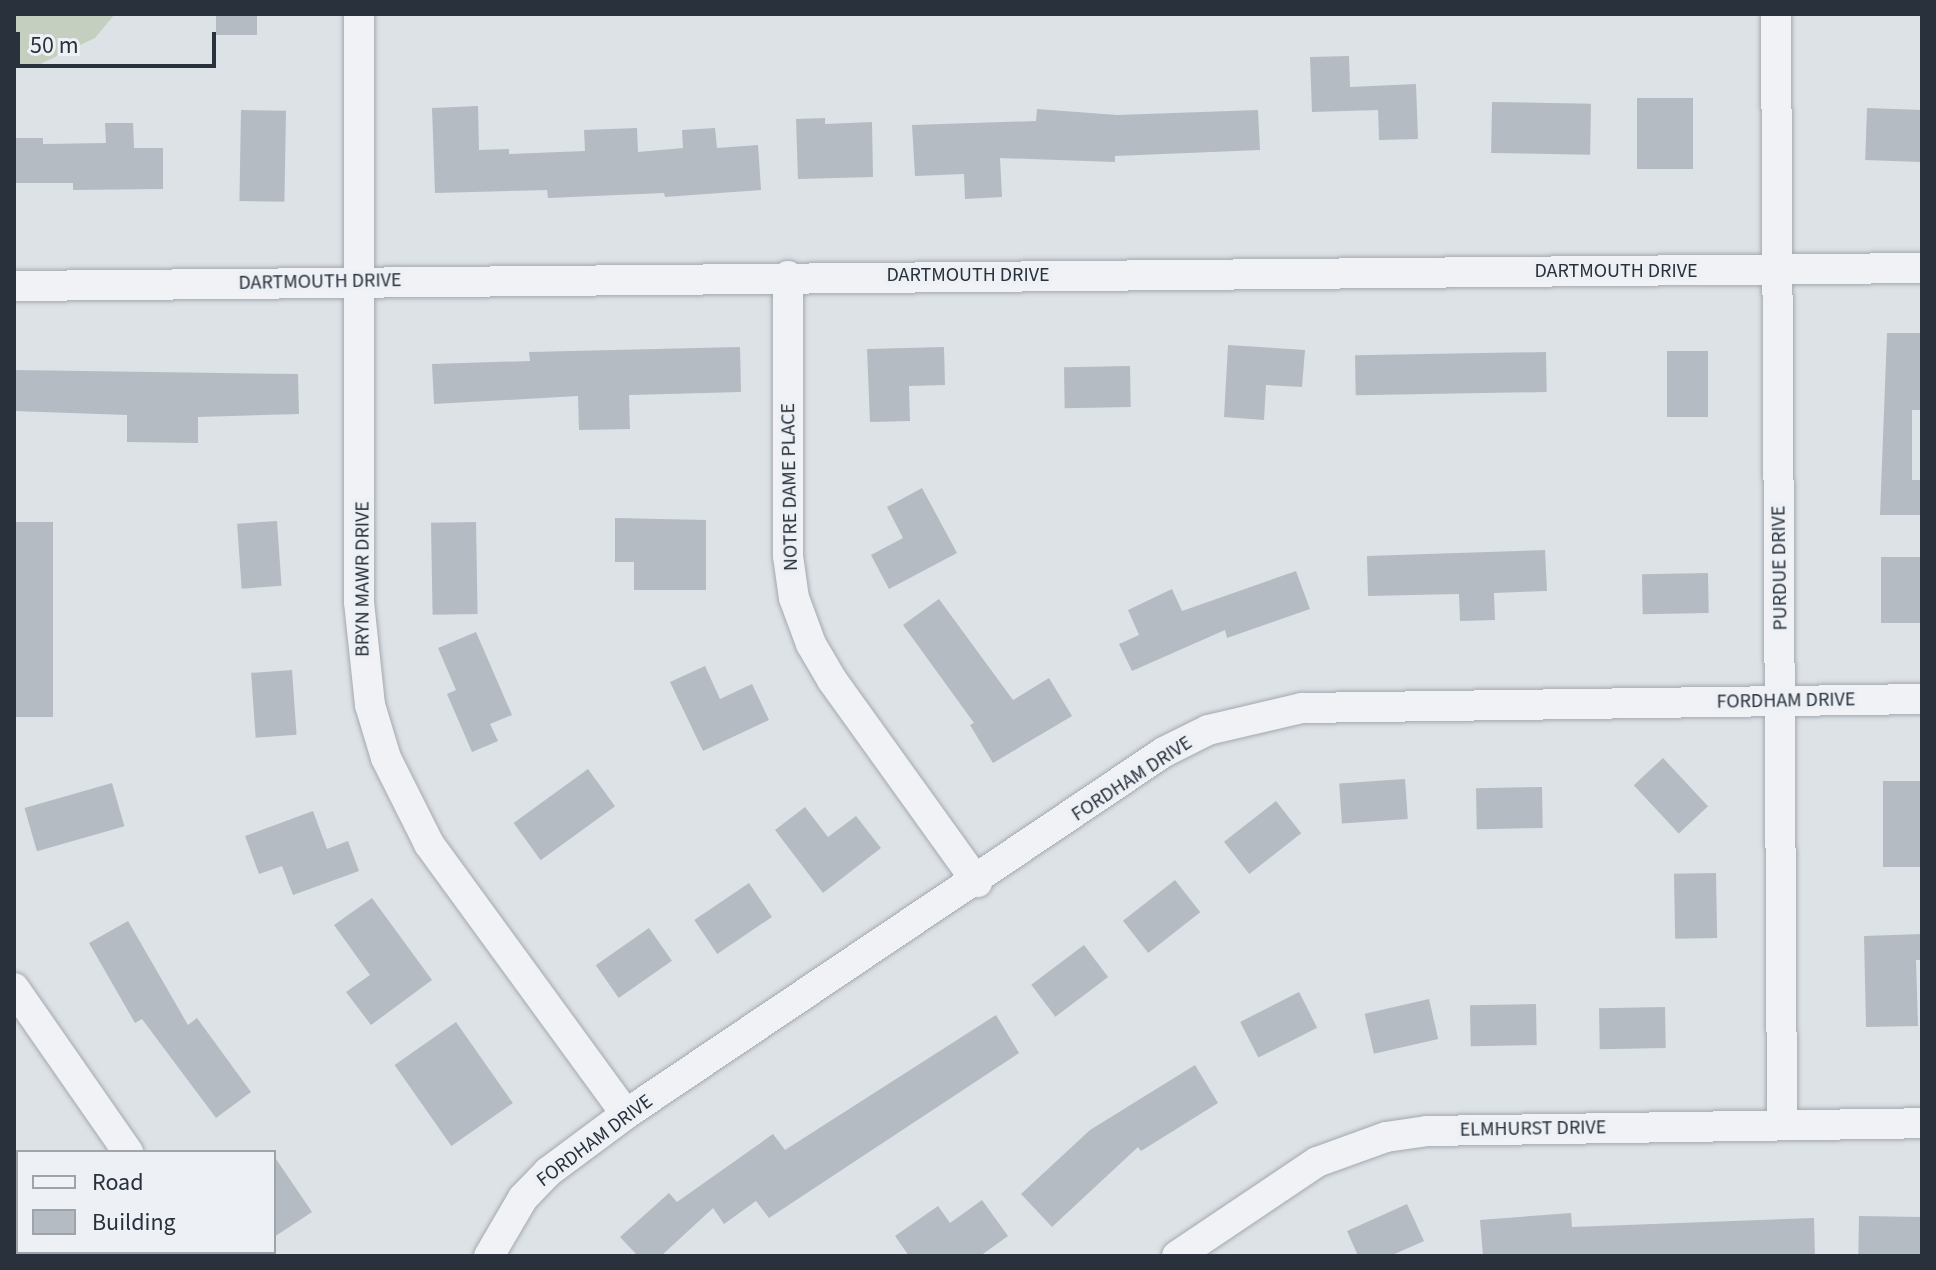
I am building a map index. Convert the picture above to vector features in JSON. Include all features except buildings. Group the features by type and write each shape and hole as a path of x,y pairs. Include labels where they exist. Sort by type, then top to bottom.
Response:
{"street":[{"name":"BRYN MAWR DRIVE","path":"359,14 359,602 364,669 386,758 429,844 626,1114"},
{"name":"PURDUE DRIVE","path":"1776,14 1782,1123"},
{"name":"DARTMOUTH DRIVE","path":"14,286 788,276 1922,268"},
{"name":"NOTRE DAME PLACE","path":"788,276 788,556 794,598 811,644 832,680 977,882"},
{"name":"FORDHAM DRIVE","path":"489,1256 531,1189 626,1114 977,882 1164,752 1254,716 1302,708 1922,699"},
{"path":"14,988 127,1150"},
{"name":"ELMHURST DRIVE","path":"1177,1256 1317,1162 1386,1137 1427,1131 1922,1123"}],"green space":[{"path":"14,14 115,14 95,38 32,68 14,68"}]}
